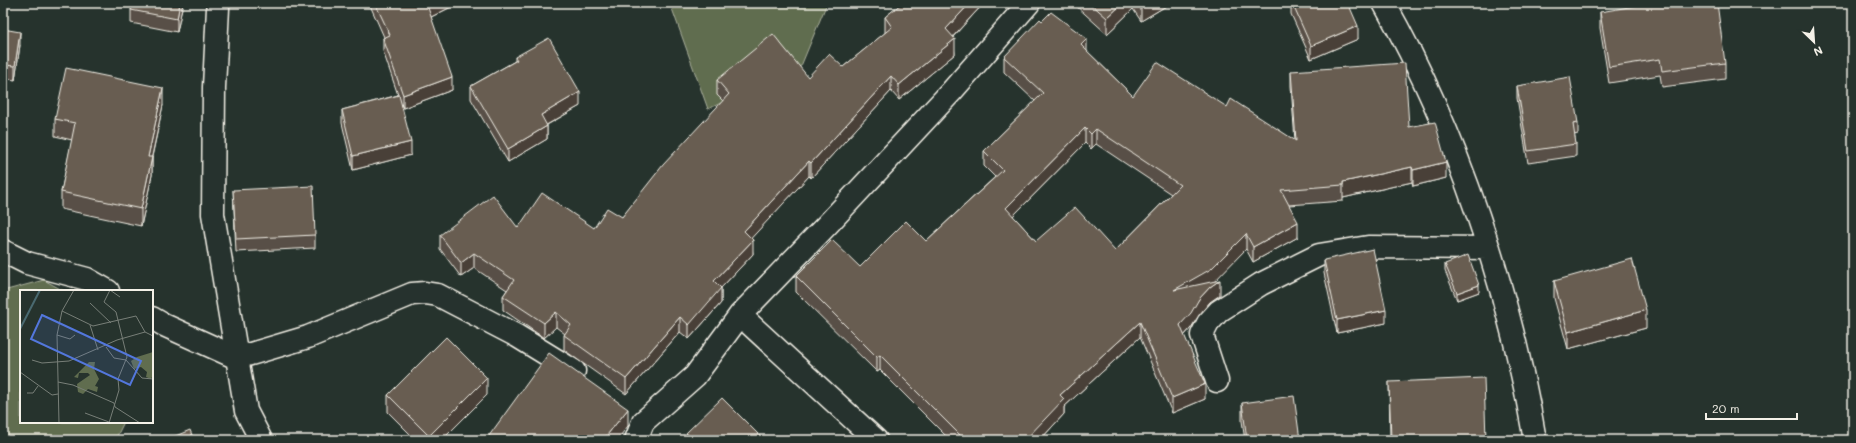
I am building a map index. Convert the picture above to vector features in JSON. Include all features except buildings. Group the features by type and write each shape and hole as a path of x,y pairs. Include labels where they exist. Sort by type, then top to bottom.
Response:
{"street":[{"path":"625,409 640,431 695,376 740,315 825,227 951,92 1029,3"},
{"path":"1384,3 1396,25 1445,129 1489,248 1525,381 1535,440"},
{"path":"220,5 214,87 213,214 246,411 261,440"},
{"path":"1217,381 1202,336 1208,323 1219,311 1274,277 1319,256 1368,246 1489,248"},
{"path":"3,251 27,263 88,279 106,290"},
{"path":"153,319 237,358 308,337 412,294 425,293 438,295 517,336 590,383"},
{"path":"740,315 876,440"}],"green space":[{"path":"670,3 827,3 801,66 708,109"},
{"path":"44,280 62,290 20,290 20,423 124,423 115,440 3,440 3,291"}]}
